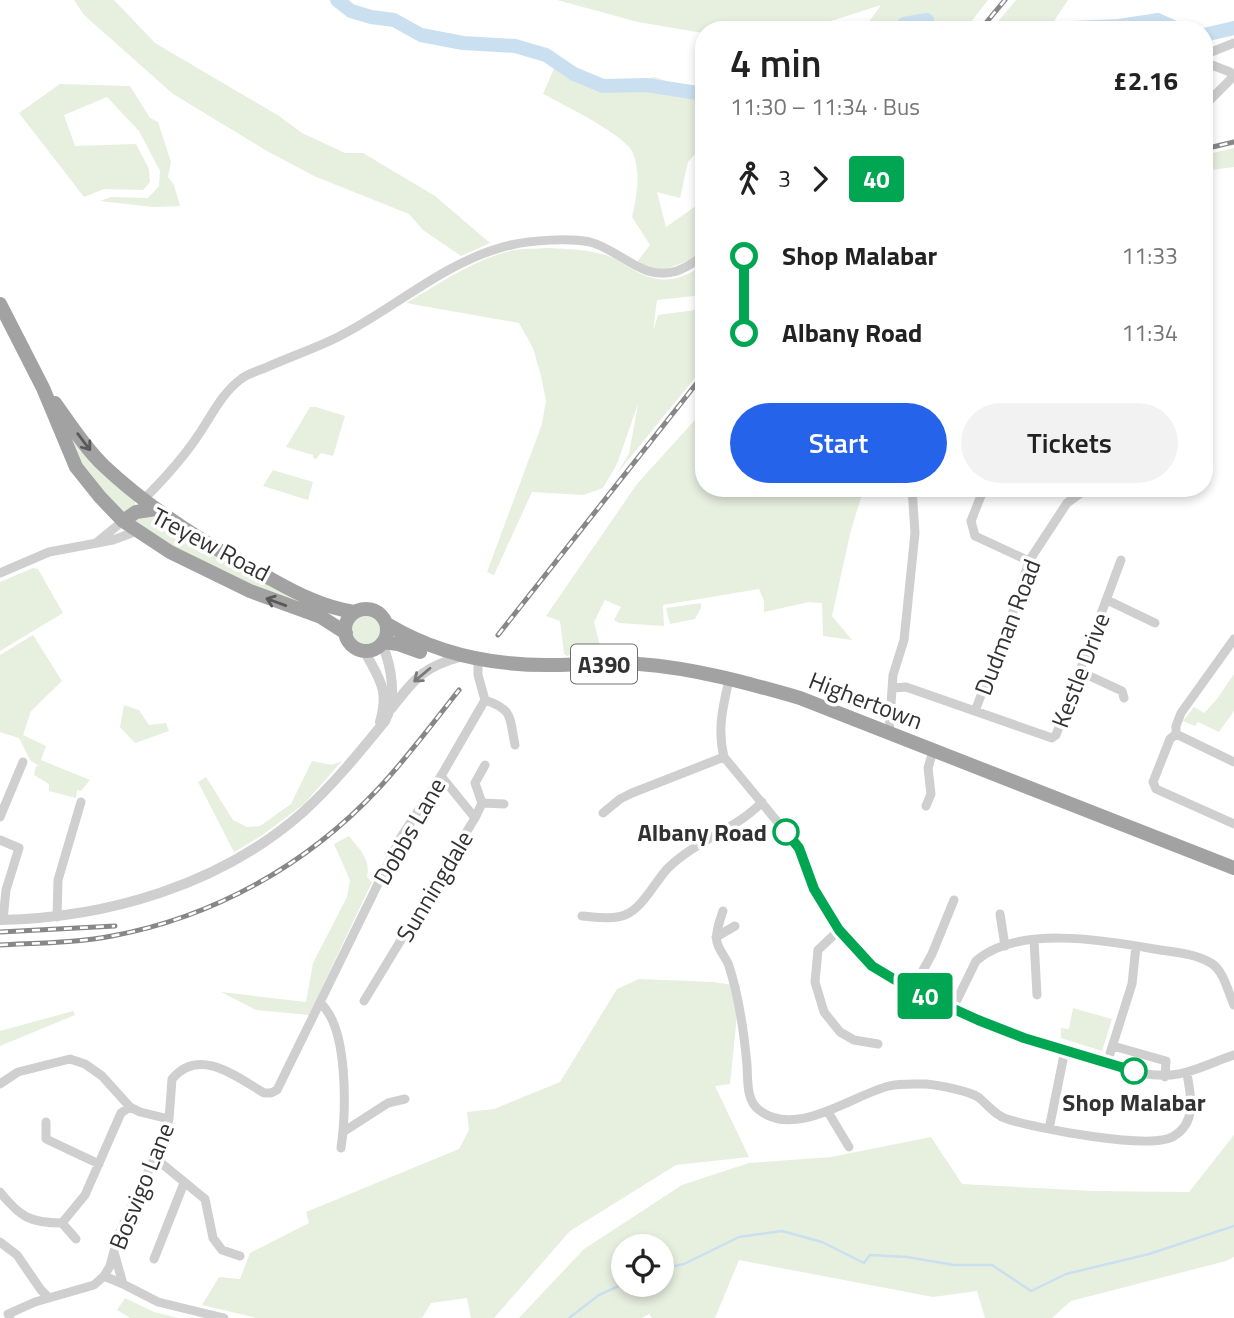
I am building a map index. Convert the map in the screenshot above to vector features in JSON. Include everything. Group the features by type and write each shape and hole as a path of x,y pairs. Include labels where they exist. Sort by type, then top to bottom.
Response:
{"highway":[{"name":"Treyew Road","path":"0,304 43,388 76,467 122,520 170,552 250,592 320,617 345,633"},
{"name":"Treyew Road","path":"43,388 91,452 158,511 203,542 295,592 326,607 354,612"},
{"path":"136,512 145,498"},
{"path":"122,520 136,512 158,511"},
{"path":"372,610 382,615 387,624 382,643 373,649 363,650 350,643 345,633 347,620 354,612 372,610"},
{"name":"Highertown","path":"387,624 417,642 478,659 532,665 637,663 682,669 800,698 1234,868"},
{"name":"Highertown","path":"382,643 398,644 428,654 463,656"}],"street":[{"path":"1213,51 1234,43"},
{"path":"1213,65 1230,72 1232,78 1213,97"},
{"path":"145,498 158,486 198,435 223,396 241,378 338,337 385,311 446,270 464,262 507,245 550,240 594,244 616,253 639,269 652,273 667,274 695,263"},
{"path":"121,479 139,486 158,486"},
{"path":"158,486 158,511"},
{"path":"888,733 893,675 904,640 910,587 915,533 913,497"},
{"path":"980,497 971,521 975,536 1029,561"},
{"name":"Dudman Road","path":"975,711 1012,615 1029,561 1067,503 1075,497"},
{"path":"103,535 110,520 111,509"},
{"path":"96,543 122,520"},
{"path":"0,573 49,552 113,540 136,531"},
{"name":"Kestle Drive","path":"893,688 906,687 1052,738 1056,735 1081,672 1121,560"},
{"path":"1107,600 1155,623"},
{"path":"1176,734 1181,713 1234,639"},
{"path":"382,643 392,689 391,709"},
{"path":"363,650 377,671 383,690 384,704 377,731"},
{"path":"0,840 19,848 8,880 2,916 57,917 141,899 203,876 241,856 300,814 335,780 423,672 441,662 463,656"},
{"path":"478,659 478,675 485,699 508,711 514,745"},
{"path":"1081,672 1122,691 1124,698"},
{"path":"729,680 720,721 724,757 799,848 814,889 839,930 872,966 952,1010 1024,1038 1141,1073 1165,1077 1187,1074 1234,1055"},
{"name":"Dobbs Lane","path":"320,1003 401,837 441,776 485,699"},
{"path":"1176,734 1234,761"},
{"path":"1176,734 1170,739 1153,782 1156,789 1234,824"},
{"path":"926,806 931,794 928,768 933,751"},
{"path":"603,813 632,793 724,757"},
{"path":"0,817 3,797 23,762"},
{"path":"475,818 482,803 475,783 485,765"},
{"name":"Sunningdale","path":"364,1001 475,818 441,776"},
{"path":"57,917 58,880 81,802"},
{"path":"582,916 612,918 634,911 659,878 683,855 740,822 762,802"},
{"path":"482,803 504,804"},
{"path":"912,990 932,954 954,900"},
{"path":"723,911 716,937 717,944 728,962 736,993 746,1046 751,1101 760,1110 777,1118 805,1118 828,1112 890,1085 929,1084 975,1095 1004,1119 1049,1129 1137,1142 1162,1142 1185,1127 1191,1114 1192,1098 1187,1074"},
{"path":"1000,914 1005,946"},
{"path":"716,937 735,926"},
{"path":"839,930 818,950 815,982 824,1012 840,1032 854,1040 878,1044"},
{"path":"952,1010 976,961 982,956 1005,946 1059,937 1136,946 1193,956 1210,962 1230,984 1234,1005"},
{"path":"1034,940 1037,995"},
{"path":"1107,1063 1132,984 1136,946"},
{"path":"320,1003 325,1007 334,1029 345,1077 341,1148"},
{"name":"Bosvigo Lane","path":"8,1315 35,1301 94,1285 104,1276 118,1236 155,1158 169,1119 172,1079 194,1064 209,1064 223,1069 264,1093 277,1090 320,1003"},
{"path":"1113,1046 1166,1060 1165,1077"},
{"path":"1049,1129 1065,1051"},
{"path":"0,1084 18,1072 70,1059 85,1064 102,1076 131,1107 169,1119"},
{"path":"343,1132 388,1103 405,1099"},
{"path":"62,1223 85,1195 121,1113 131,1107"},
{"path":"828,1112 849,1147"},
{"path":"46,1122 46,1139 99,1164"},
{"path":"155,1158 205,1199 213,1238 222,1250 240,1256"},
{"path":"154,1259 184,1183"},
{"path":"0,1192 14,1210 38,1223 62,1223 76,1239"},
{"path":"0,1242 17,1255 49,1298"},
{"path":"114,1251 123,1284"},
{"path":"104,1276 158,1302 224,1318"}],"green space":[{"path":"74,0 114,0 155,43 279,116 302,133 345,153 363,153 435,196 490,243 461,256 423,230 409,214 314,176 267,151 173,94 84,15"},
{"path":"557,0 988,0 972,21 869,21 881,5 831,21 695,21 695,32 638,22"},
{"path":"1016,0 1068,0 1054,21 998,21"},
{"path":"558,59 595,78 626,84 654,77 695,92 695,154 688,162 680,198 657,192 666,227 695,207 695,258 664,270 646,267 637,262 650,245 632,217 638,177 633,153 606,129 543,94"},
{"path":"60,84 130,86 150,118 158,122 171,162 168,177 174,185 180,206 153,207 100,201 111,197 148,198 159,186 160,171 139,131 107,97 64,115 75,146 136,144 149,169 150,182 143,190 104,189 84,197 19,113"},
{"path":"1234,148 1234,167 1213,170 1213,153"},
{"path":"547,248 600,254 614,258 651,278 660,279 677,278 695,269 695,296 657,300 653,331 658,315 695,310 695,378 615,476 629,454 638,404 617,464 603,488 583,495 532,492 494,575 487,572 542,424 546,401 533,348 519,323 406,303 458,272 514,250"},
{"path":"310,407 345,416 333,456 321,453 316,459 313,455 286,447"},
{"path":"695,420 695,497 861,497 832,616 852,640 823,636 822,603 809,602 764,612 764,601 759,589 663,605 664,626 619,623 614,620 621,607 605,600 594,622 600,646 567,656 564,654 560,621 546,616 637,484"},
{"path":"68,438 72,439 99,471 135,501 135,506 123,515 92,484"},
{"path":"273,470 313,482 308,500 263,486"},
{"path":"150,512 307,604 305,608 183,554 135,522 136,517"},
{"path":"33,568 38,569 63,613 0,651 0,582"},
{"path":"701,603 695,619 670,624 666,608"},
{"path":"366,616 376,620 380,630 376,640 366,644 356,640 352,630 356,620"},
{"path":"33,635 62,681 31,711 23,735 46,746 41,760 90,780 81,791 77,790 76,798 49,791 49,784 34,775 36,766 39,766 30,760 19,738 0,732 0,655"},
{"path":"1234,674 1234,711 1219,732 1198,722 1195,726 1183,721 1194,707 1204,713"},
{"path":"124,705 139,710 149,725 166,723 169,731 135,743 120,727"},
{"path":"312,761 332,765 342,761 304,804 234,852 198,782 206,777 233,820 247,827 260,826 291,804"},
{"path":"349,836 363,855 367,865 367,877 372,882 309,1015 256,1010 221,992 306,1002 313,963 347,897 350,880 334,844"},
{"path":"639,979 713,982 740,986 730,1084 715,1086 749,1157 676,1165 570,1231 494,1318 471,1318 467,1298 431,1303 422,1318 257,1318 202,1305 219,1277 240,1279 250,1253 309,1223 306,1212 459,1149 469,1130 467,1112 494,1109 560,1082 617,989"},
{"path":"1073,1008 1112,1019 1102,1051 1061,1038 1061,1028 1069,1029"},
{"path":"73,1011 75,1015 0,1046 0,1031"},
{"path":"1234,1135 1234,1257 1071,1301 1052,1318 985,1318 977,1291 933,1297 739,1260 715,1318 652,1318 649,1314 642,1318 519,1318 584,1249 682,1185 749,1163 831,1157 931,1137 962,1184 1093,1191 1189,1192"},
{"path":"125,1298 154,1312 178,1318 130,1318 117,1310"}],"waterway":[{"path":"337,0 351,11 394,20 421,35 463,43 515,46 546,55 574,74 603,86 646,85 695,93"},
{"path":"921,21 927,20"},
{"path":"1152,21 1160,21"},
{"path":"1213,33 1234,28"},
{"path":"674,1266 739,1237 782,1231 822,1242 864,1263 870,1255 907,1257 954,1265 992,1265 1031,1291 1066,1274 1149,1254 1234,1226"},
{"path":"569,1318 599,1295 611,1290"}],"railway":[{"path":"988,21 1005,0"},
{"path":"1213,147 1234,142"},
{"path":"498,635 695,385"},
{"path":"0,945 84,940 150,927 187,916 257,884 290,864 350,816 399,765 459,690"},
{"path":"0,932 115,926"}],"bus line":[{"name":"40","path":"786,832 799,848 814,889 839,930 872,966 952,1010 1024,1038 1134,1071"}],"place":[{"name":"Albany Road","path":"786,832"},
{"name":"Shop Malabar","path":"1134,1071"}]}
